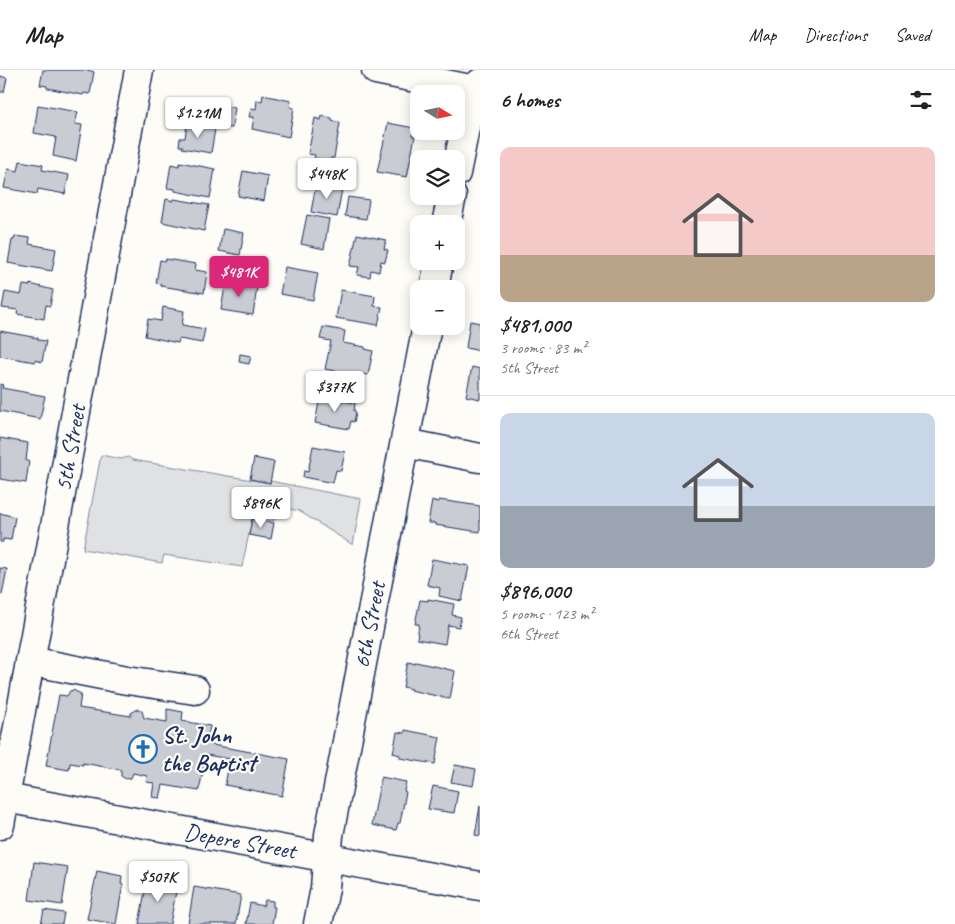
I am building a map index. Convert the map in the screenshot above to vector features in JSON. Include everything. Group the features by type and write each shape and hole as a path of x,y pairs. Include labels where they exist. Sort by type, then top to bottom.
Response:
{"street":[{"name":"5th Street","path":"0,825 3,798 139,70"},
{"path":"376,70 479,88 467,118 461,150"},
{"name":"6th Street","path":"318,924 325,888 329,835 425,335"},
{"path":"404,443 480,458"},
{"path":"30,661 127,680 195,690"},
{"name":"Depere Street","path":"3,798 480,886"}],"shaded area":[{"path":"101,455 121,459 128,457 133,460 270,483 270,481 361,499 353,545 299,511 276,506 274,521 252,519 242,567 164,555 162,563 83,549"}],"building":[{"path":"43,70 88,70 94,72 90,94 84,93 83,95 40,85"},
{"path":"0,76 7,78 4,92 0,92"},
{"path":"263,95 291,101 290,107 294,108 289,137 252,129 254,117 249,117 251,108 256,109 257,100 262,101"},
{"path":"38,105 78,112 75,124 82,125 76,161 53,156 56,137 34,133"},
{"path":"221,105 235,108 232,128 217,126"},
{"path":"322,116 332,118 332,121 340,123 334,158 331,158 329,165 314,162 315,155 308,154 315,118 321,120"},
{"path":"388,123 410,127 410,140 414,140 412,150 410,150 407,177 377,172"},
{"path":"187,124 215,129 211,153 179,146 180,138 185,138"},
{"path":"20,161 43,165 42,170 69,175 65,194 38,189 37,194 4,188 8,169 18,171"},
{"path":"180,162 215,169 210,198 167,188 171,164 179,166"},
{"path":"243,171 268,176 264,201 238,196"},
{"path":"316,184 342,189 337,217 311,212"},
{"path":"348,197 369,200 366,219 345,216"},
{"path":"166,199 209,205 204,231 162,222"},
{"path":"307,215 329,219 324,249 301,244"},
{"path":"223,229 244,233 240,255 219,251"},
{"path":"357,234 386,240 384,249 388,250 385,262 381,261 379,272 371,270 370,277 357,275 359,267 350,266"},
{"path":"15,236 30,238 29,244 56,249 52,271 8,263 12,240 14,240"},
{"path":"166,259 196,264 195,270 207,272 204,293 161,286 161,284 156,283 160,260 165,261"},
{"path":"285,267 318,273 313,300 280,294"},
{"path":"226,281 257,287 253,315 221,310"},
{"path":"30,284 53,290 50,306 46,305 44,319 17,314 18,310 2,308 5,292 21,295 23,285 30,286"},
{"path":"341,290 375,296 374,306 382,307 378,325 336,318"},
{"path":"163,307 184,311 182,325 205,329 202,343 179,339 178,343 145,336 148,319 161,321"},
{"path":"470,321 480,323 480,351 466,348"},
{"path":"323,327 345,331 343,343 365,347 365,349 373,351 368,375 360,374 360,376 325,369 331,341 320,339"},
{"path":"0,331 46,341 42,362 0,356"},
{"path":"240,354 251,356 249,364 239,362"},
{"path":"472,367 480,369 480,399 466,396"},
{"path":"0,384 3,385 2,388 45,396 40,419 0,411"},
{"path":"320,397 355,403 354,422 351,421 349,429 315,423"},
{"path":"0,438 28,443 26,461 29,461 26,483 0,479"},
{"path":"313,446 345,452 341,471 336,470 333,483 303,477 304,471 308,472"},
{"path":"254,458 274,462 270,483 250,479"},
{"path":"439,500 480,506 480,532 428,523 432,501 439,502"},
{"path":"0,513 15,517 11,540 3,539 3,542 0,542"},
{"path":"252,519 274,523 271,539 249,535"},
{"path":"432,559 469,566 462,601 439,596 440,588 427,585"},
{"path":"0,568 7,569 2,595 0,594"},
{"path":"428,599 454,604 452,615 461,617 459,627 448,625 445,644 417,639 419,624 415,624 420,600 428,601"},
{"path":"408,662 416,664 416,662 455,671 450,699 403,687"},
{"name":"St. John the Baptist","path":"73,690 81,694 79,708 131,716 131,713 138,709 142,711 144,718 167,722 167,709 183,712 182,721 210,726 207,744 289,759 282,796 225,785 230,759 206,755 199,791 163,785 160,798 152,797 154,783 146,782 147,776 133,773 131,778 126,779 121,776 121,770 83,763 83,765 70,763 69,770 46,766 59,695 67,696"},
{"path":"405,730 440,737 435,764 400,758 400,755 393,753 397,732 405,733"},
{"path":"455,765 476,769 473,786 451,782"},
{"path":"381,777 406,782 400,823 398,823 396,830 372,825"},
{"path":"433,786 458,791 454,813 428,809"},
{"path":"480,806 480,836 475,835"},
{"path":"34,862 68,867 62,905 29,900"},
{"path":"97,871 122,876 121,884 123,884 116,924 87,919"},
{"path":"147,880 177,886 170,924 139,924"},
{"path":"194,887 241,895 236,924 188,924"},
{"path":"265,900 273,901 273,907 275,907 272,924 246,924 250,903 263,906"},
{"path":"44,910 64,913 62,924 41,924"}],"place":[{"name":"St. John the Baptist","path":"143,749"}]}
